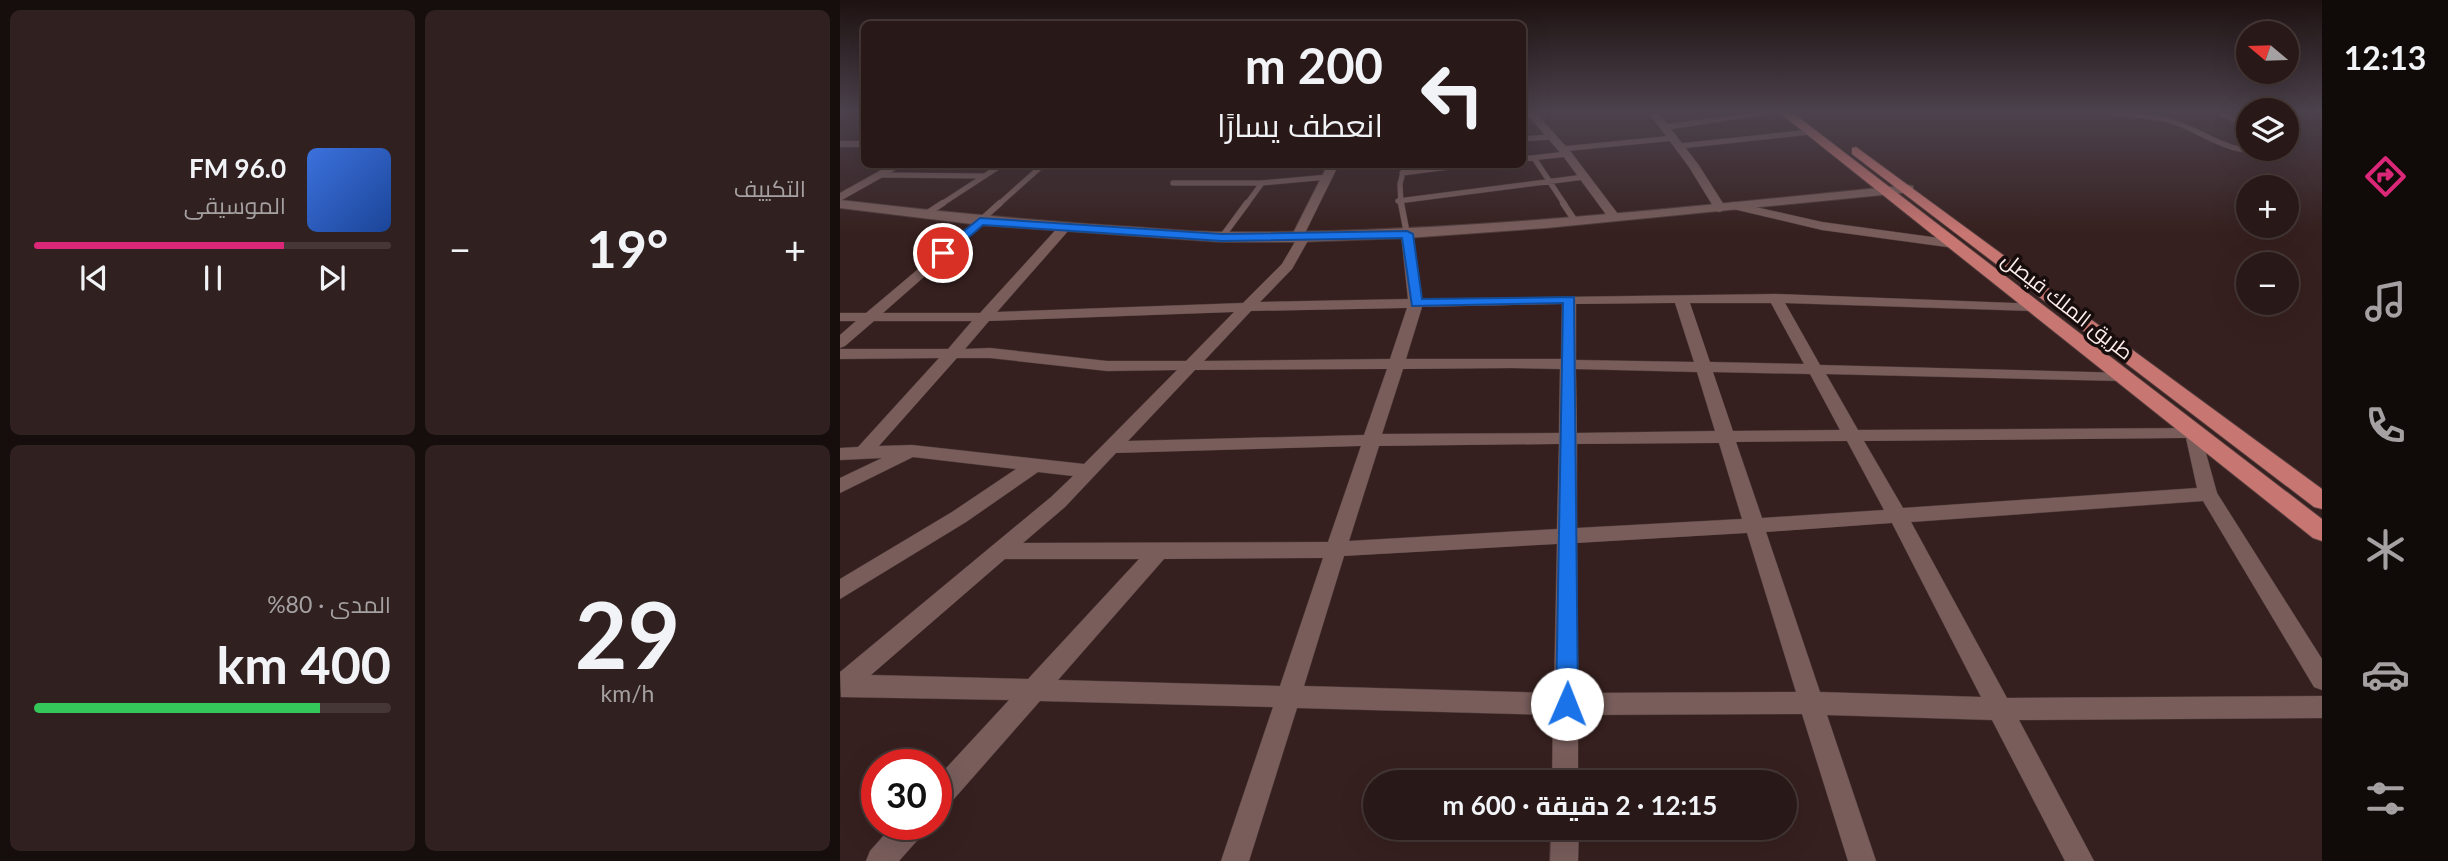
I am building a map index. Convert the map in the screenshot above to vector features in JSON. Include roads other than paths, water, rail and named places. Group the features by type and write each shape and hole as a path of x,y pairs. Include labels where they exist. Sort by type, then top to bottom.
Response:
{"main road":[{"name":"طريق الملك فيصل","path":"1837,153 2322,532"},
{"name":"طريق الملك فيصل","path":"1859,153 2322,501"}],"street":[{"path":"1567,153 1614,217"},
{"path":"1686,153 1727,207 1822,226 1954,244"},
{"path":"840,198 894,168"},
{"path":"841,686 1058,502 1287,266 1332,168"},
{"path":"840,204 980,221 1222,237 1301,237 1407,234 1575,221 1908,189"},
{"path":"840,343 980,221"},
{"path":"863,453 1065,227"},
{"path":"1235,861 1416,303 1407,234"},
{"path":"840,317 987,316 1247,307 1681,298 1775,298 2034,307"},
{"path":"1681,298 1862,861"},
{"path":"1775,298 1897,515 2080,861"},
{"path":"1565,770 1570,440 1569,299"},
{"path":"840,354 990,353 1107,366 1569,365 2121,376"},
{"path":"1111,447 1370,441 2193,432 2208,494 2322,680"},
{"path":"840,486 912,451"},
{"path":"840,454 912,451 1088,471"},
{"path":"840,590 959,517 1035,465"},
{"path":"1002,551 1335,550 1756,526 2208,494"},
{"path":"952,781 1159,551"},
{"path":"841,686 1567,704 1812,704 2000,709 2322,707"},
{"path":"880,861 899,840"},
{"path":"1564,861 1565,840"}],"lane":[{"path":"1526,159 1555,153"},
{"path":"1534,158 1575,221"},
{"path":"926,214 997,168"},
{"path":"980,221 1040,168"},
{"path":"1404,168 1398,186 1398,201 1407,234"},
{"path":"1402,173 1442,168"},
{"path":"882,175 985,176"},
{"path":"1173,183 1262,183 1328,177"},
{"path":"1398,201 1584,177"},
{"path":"1222,237 1262,183"}]}
